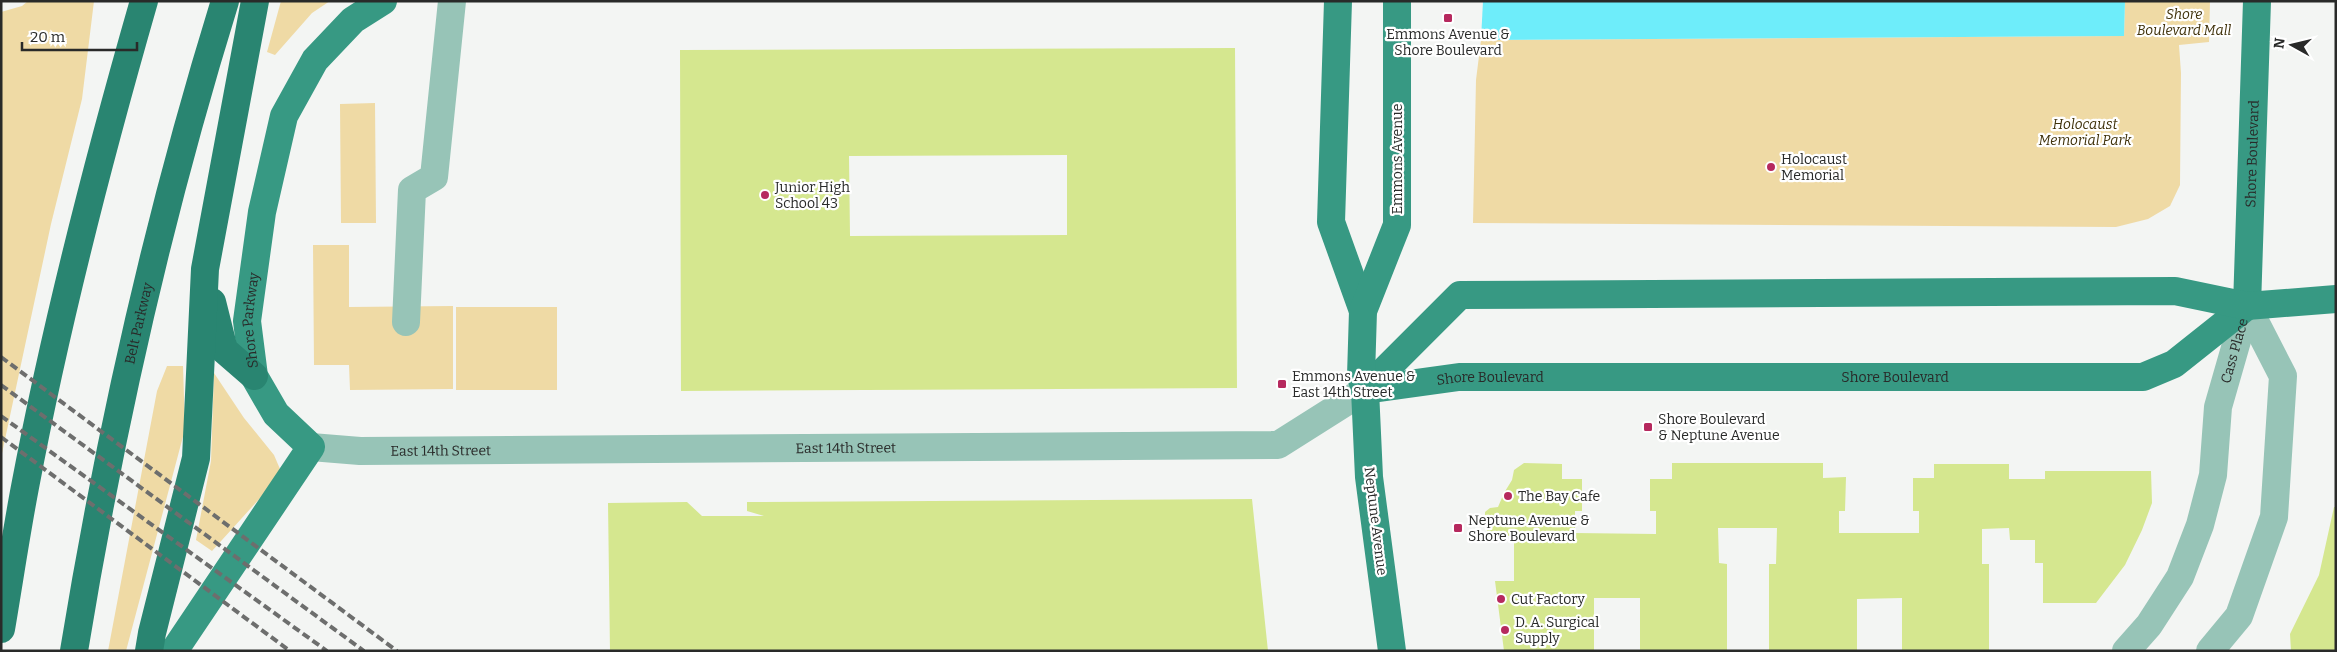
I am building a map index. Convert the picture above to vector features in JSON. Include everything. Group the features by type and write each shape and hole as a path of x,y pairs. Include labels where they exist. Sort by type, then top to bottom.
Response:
{"highway":[{"path":"1,629 25,487 54,350 89,202 144,1"},
{"name":"Belt Parkway","path":"74,651 93,535 120,398 161,226 225,1"},
{"path":"149,651 196,458 205,269 255,1"},
{"path":"205,269 224,350 254,376"}],"main road":[{"name":"Shore Parkway","path":"311,447 276,414 254,376 247,321 262,212 284,116 315,60 353,20 383,1"},
{"name":"Emmons Avenue","path":"1338,1 1332,222 1363,311"},
{"name":"Emmons Avenue","path":"1364,390 1361,376 1363,311 1397,225 1397,1"},
{"name":"Shore Boulevard","path":"1364,390 1459,377 2143,377 2174,364 2247,306 2257,1"},
{"path":"1364,390 1460,295 2176,291 2247,306 2336,298"},
{"name":"Neptune Avenue","path":"1364,390 1369,477 1392,651"},
{"path":"174,651 311,447"}],"street":[{"path":"406,322 412,190 434,177 452,1"},
{"name":"Cass Place","path":"2126,651 2149,625 2180,578 2200,525 2213,476 2218,407 2247,306"},
{"name":"Cass Place","path":"2210,651 2239,616 2274,517 2283,376 2247,306"},
{"name":"East 14th Street","path":"311,447 360,451 1278,445 1364,390"}],"green space":[{"path":"28,1 94,1 82,99 51,224 1,458 1,12 22,6"},
{"path":"281,1 330,1 312,13 275,55 267,52"},
{"name":"Holocaust Memorial Park","path":"2125,1 2210,1 2209,42 2179,45 2181,73 2180,185 2170,206 2148,219 2116,227 1473,223 1476,80 1481,40 2124,36"},
{"path":"375,103 376,223 341,223 340,104"},
{"path":"313,245 349,245 349,307 453,306 453,389 350,390 349,365 314,365"},
{"path":"456,307 557,307 557,390 456,390"},
{"path":"167,366 183,366 185,429 126,651 108,651 157,391"},
{"path":"214,373 244,418 274,455 280,469 271,486 212,551 196,540 211,461"}],"water":[{"path":"1483,1 2125,1 2124,36 1481,40"}],"building":[{"name":"Junior High School 43","path":"1235,48 1237,388 681,391 680,50","holes":["1067,155 1067,235 850,236 849,156"]},
{"path":"1524,463 1562,464 1562,479 1582,479 1582,511 1575,511 1575,533 1656,534 1656,511 1650,511 1650,479 1672,479 1672,463 1823,463 1823,478 1846,477 1845,511 1839,511 1839,533 1919,533 1919,511 1913,511 1913,478 1934,478 1934,464 2009,464 2009,479 2045,479 2045,471 2151,471 2152,503 2142,530 2125,565 2096,603 2043,603 2043,563 2035,563 2035,540 2010,540 2009,528 1982,529 1982,564 1989,564 1989,651 1902,651 1902,598 1857,599 1857,651 1769,651 1769,564 1776,564 1777,528 1718,528 1719,563 1727,564 1727,651 1640,651 1640,598 1594,598 1594,651 1504,651 1495,581 1514,581 1514,536 1488,536 1485,512 1490,508 1498,507 1512,480 1514,470"},
{"path":"1252,499 1268,651 610,651 608,503 687,502 702,516 764,516 747,511 747,502"},
{"path":"2334,507 2336,507 2336,651 2291,651 2290,634 2319,575"}],"railway":[{"path":"1,357 397,651"},
{"path":"1,385 364,651"},
{"path":"1,416 327,651"},
{"path":"1,437 290,651"}],"place":[{"name":"Emmons Avenue & Shore Boulevard","path":"1448,18"},
{"name":"Holocaust Memorial","path":"1771,167"},
{"name":"Junior High School 43","path":"765,195"},
{"name":"Emmons Avenue & East 14th Street","path":"1282,384"},
{"name":"Shore Boulevard & Neptune Avenue","path":"1648,427"},
{"name":"The Bay Cafe","path":"1508,496"},
{"name":"Neptune Avenue & Shore Boulevard","path":"1458,528"},
{"name":"Cut Factory","path":"1501,599"},
{"name":"D. A. Surgical Supply","path":"1505,630"}],"park label":[{"name":"Shore Boulevard Mall","path":"2184,22"}]}
